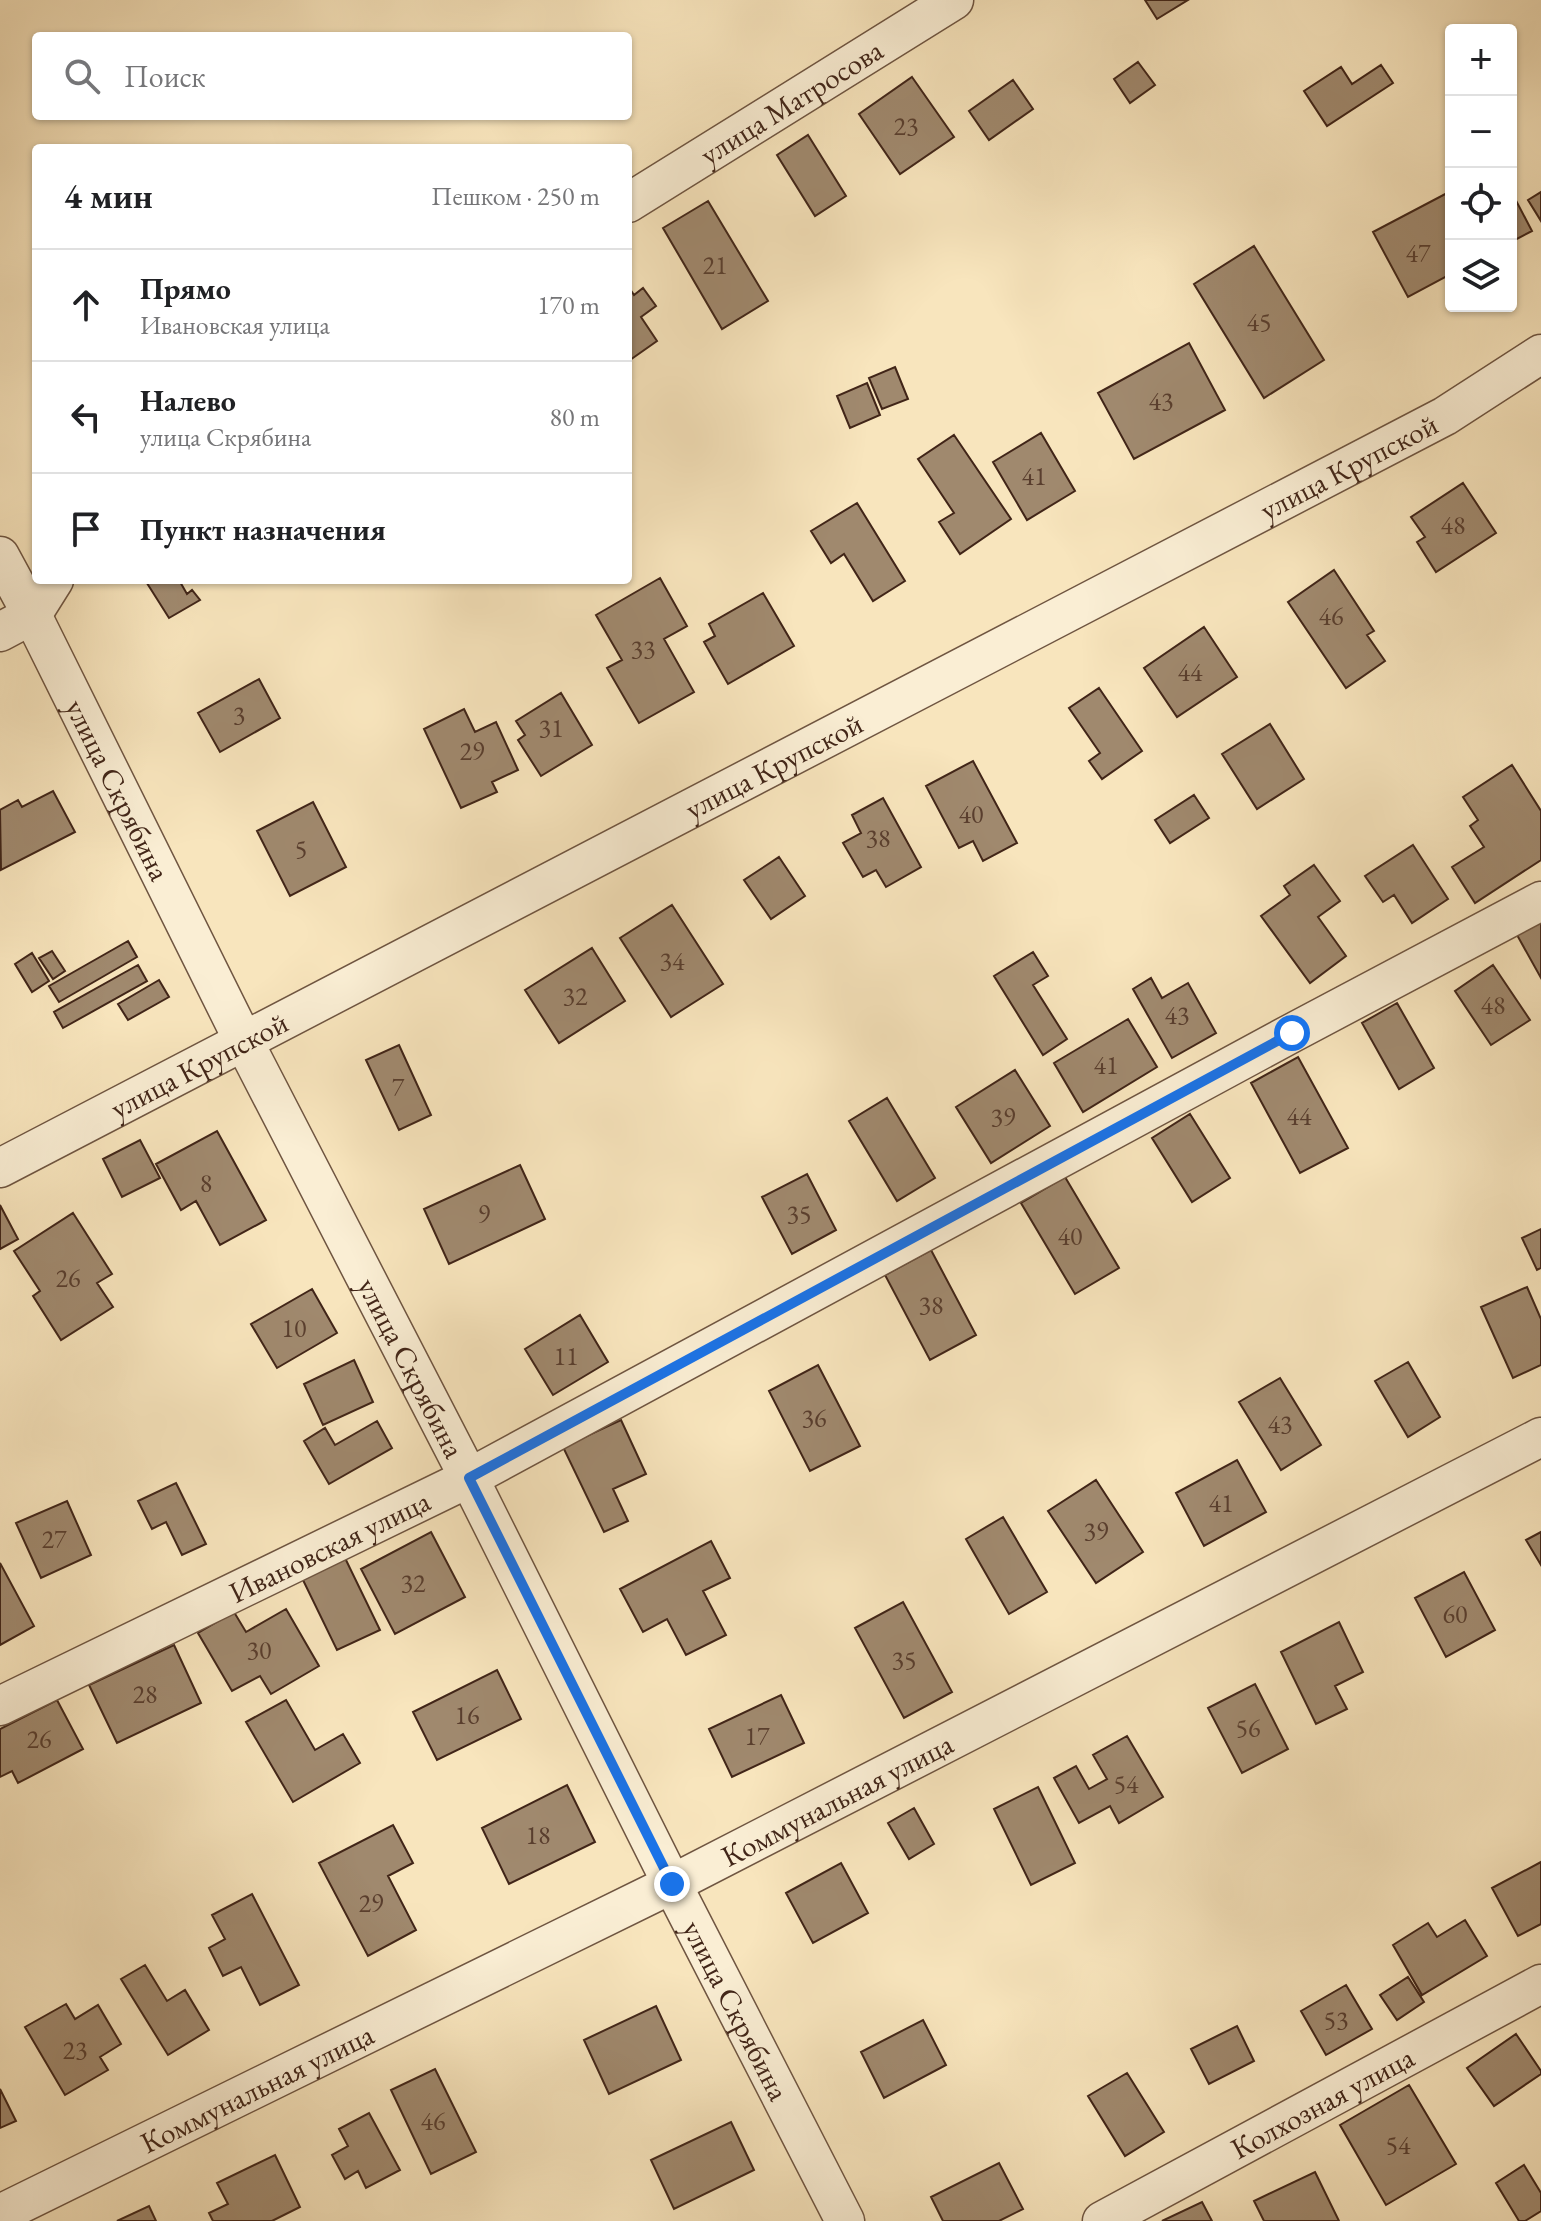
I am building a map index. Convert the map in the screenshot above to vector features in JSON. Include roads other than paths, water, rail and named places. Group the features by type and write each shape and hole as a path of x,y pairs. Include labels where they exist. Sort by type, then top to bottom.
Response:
{"street":[{"name":"улица Матросова","path":"632,201 954,0"},
{"name":"улица Крупской","path":"0,1168 1445,416 1541,354"},
{"name":"улица Скрябина","path":"0,556 16,624 244,1042 469,1478 845,2221"},
{"path":"16,624 51,584"},
{"name":"Ивановская улица","path":"0,1706 469,1478 1541,901"},
{"name":"Коммунальная улица","path":"0,2214 672,1884 1541,1437"},
{"name":"Колхозная улица","path":"1102,2221 1541,1984"}]}
